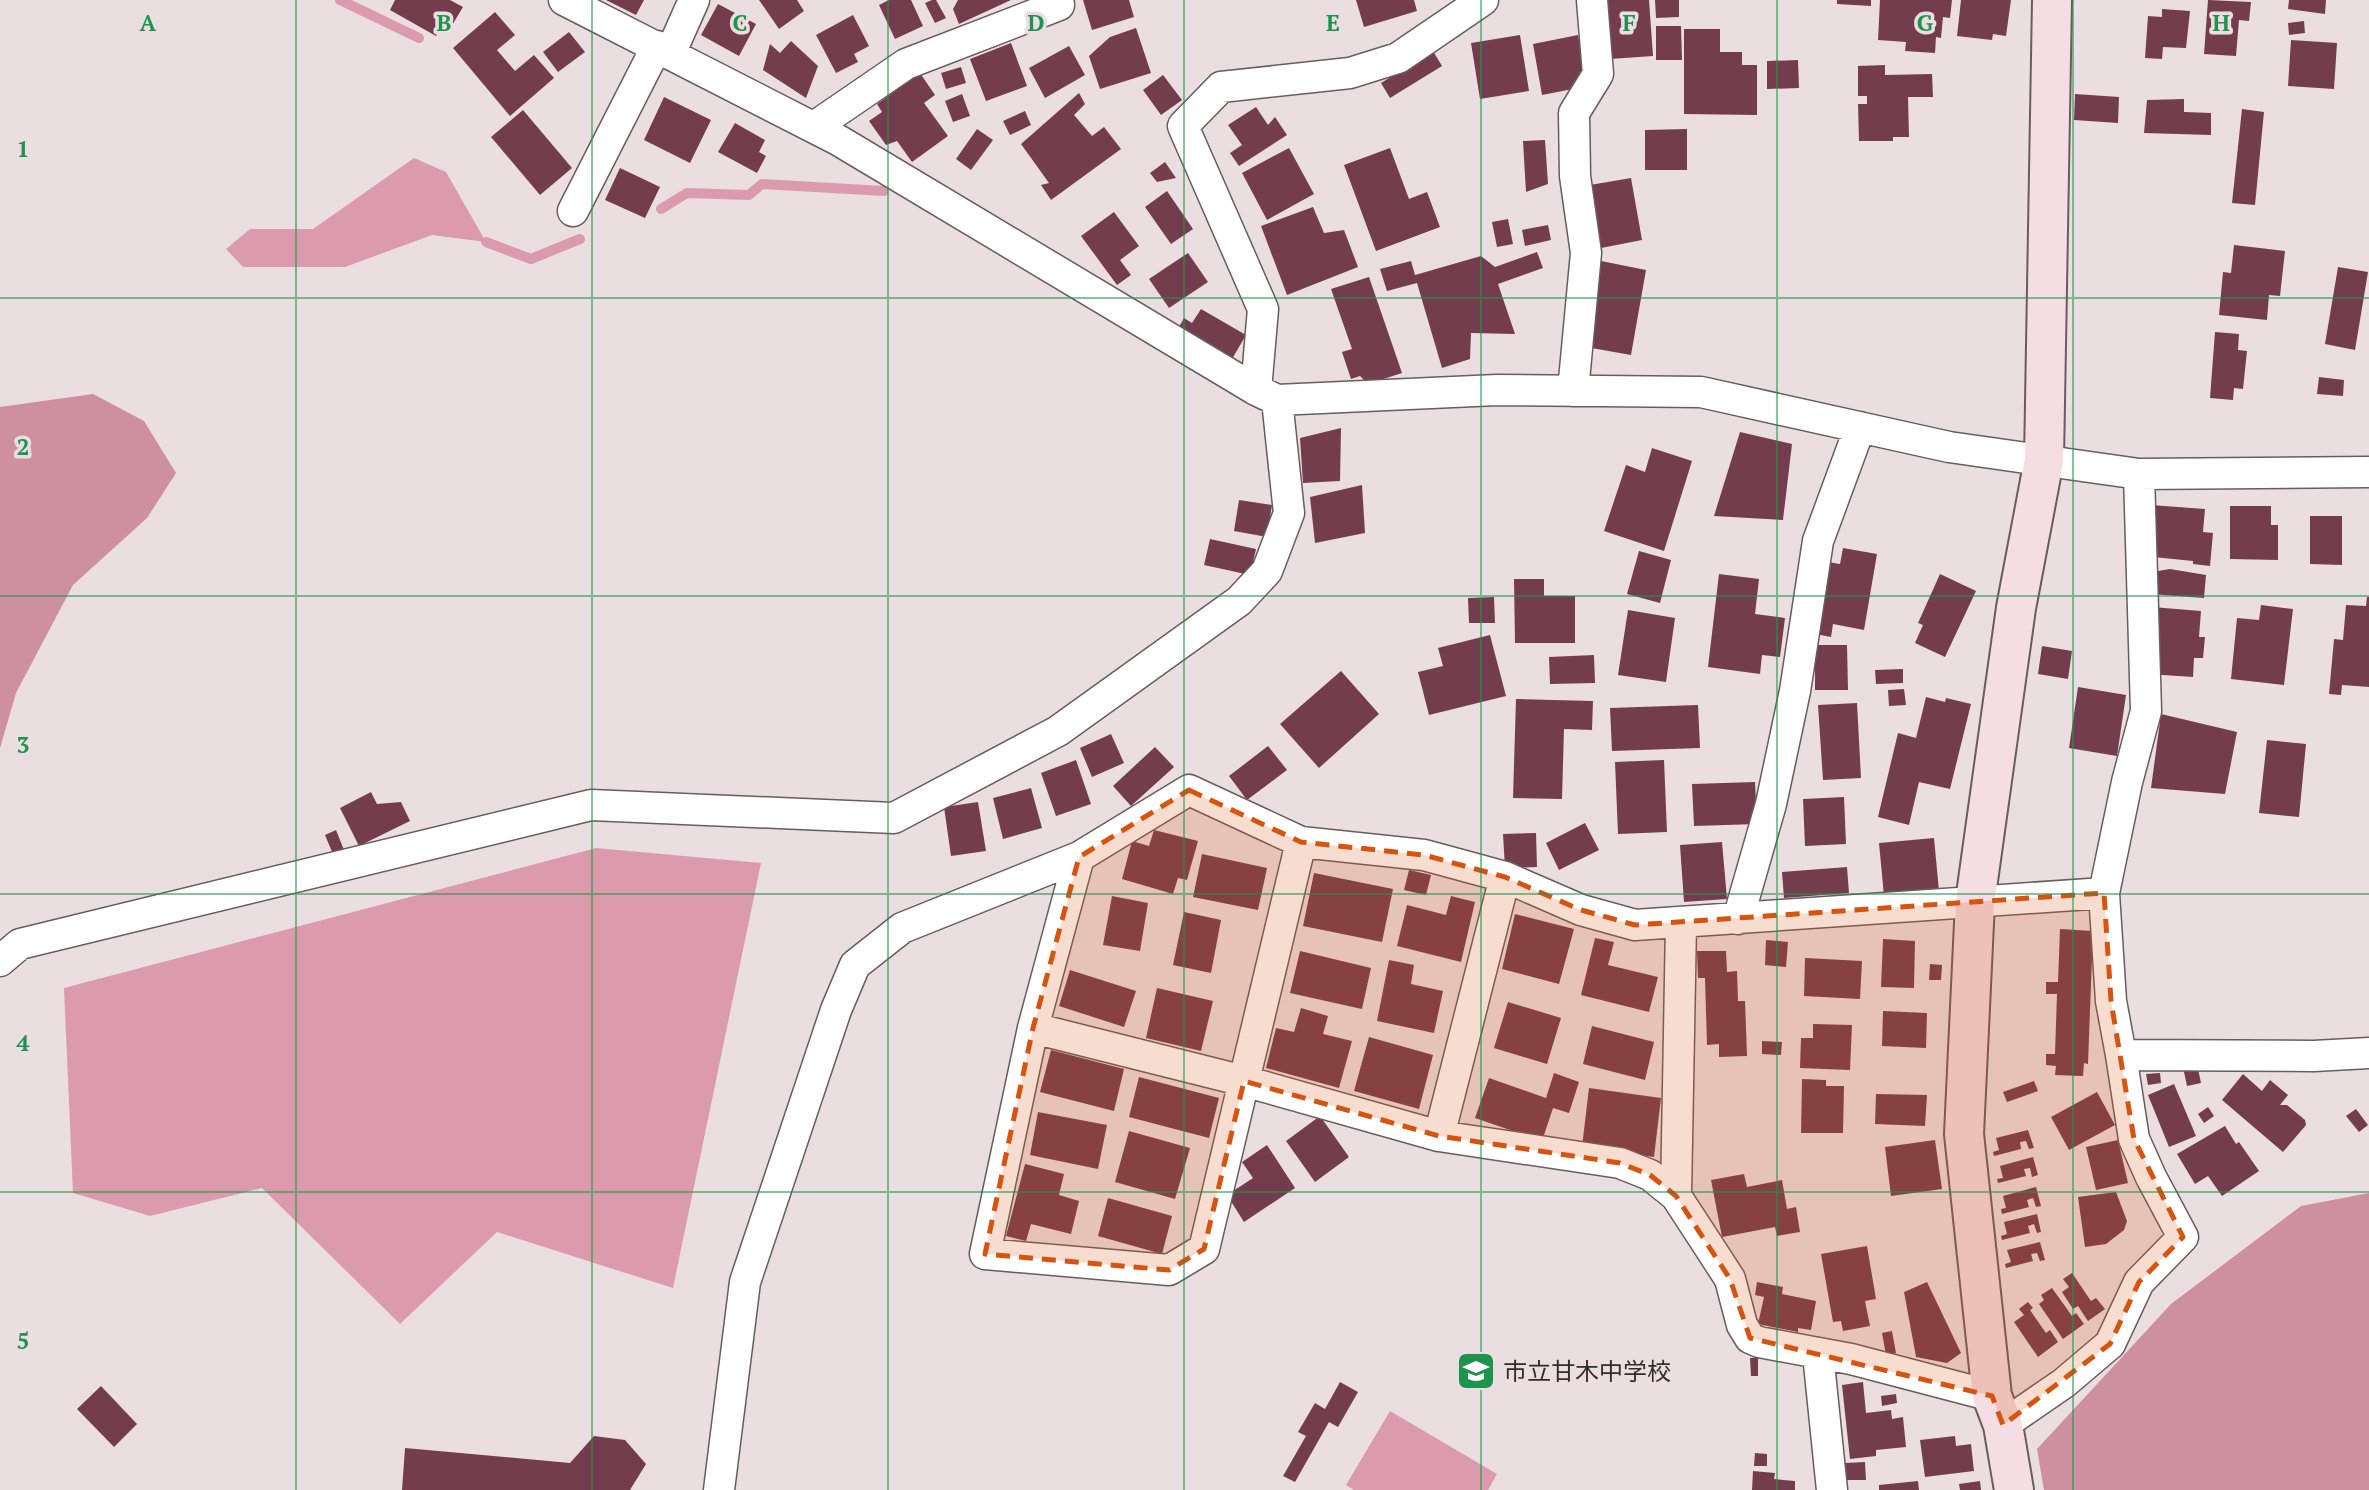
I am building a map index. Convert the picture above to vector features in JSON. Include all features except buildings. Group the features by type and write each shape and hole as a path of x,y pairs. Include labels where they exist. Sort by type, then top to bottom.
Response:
{"street":[{"path":"564,0 814,127 1266,395 1497,390 1701,392 1949,447 2139,474 2369,472"},
{"path":"573,211 694,0"},
{"path":"814,127 906,64 1059,5 1058,0"},
{"path":"0,961 20,944 591,805 894,818 1058,731 1239,601 1267,570 1289,513 1266,395 1263,309 1183,126 1221,87 1350,73 1398,58 1483,0"},
{"path":"1573,391 1586,253 1575,176 1574,113 1598,74 1592,0"},
{"path":"2014,1490 1998,1411 1964,1133 1975,902 2016,608 2044,460 2052,0"},
{"path":"1738,919 1774,791 1795,691 1818,541 1860,427"},
{"path":"1033,1028 1244,1081 1439,1136 1619,1163 1650,1175 1676,1196 1730,1279 1742,1325 1750,1338 1851,1359 1998,1411 2064,1383 2110,1344 2139,1282 2183,1237 2134,1139 2110,990 2104,893 2127,782 2146,711 2139,474"},
{"path":"719,1490 745,1282 836,1010 855,965 902,928 1079,858 1189,790 1301,842 1424,855 1505,877 1581,910 1635,925 2104,893"},
{"path":"1079,858 1033,1028 985,1254 1170,1270 1204,1249 1301,842"},
{"path":"1439,1136 1505,877"},
{"path":"1676,1196 1681,923"},
{"path":"2121,1055 2314,1056 2369,1053"},
{"path":"1818,1354 1832,1490"}],"highlighted area":[{"path":"1189,790 1301,842 1424,855 1505,877 1581,910 1635,925 2104,893 2111,1001 2134,1139 2183,1237 2139,1282 2110,1344 2003,1425 1992,1396 1750,1338 1730,1279 1676,1196 1650,1175 1620,1163 1439,1136 1244,1081 1204,1249 1169,1270 985,1254 1033,1028 1079,857"}],"shaded area":[{"path":"414,158 446,172 486,242 432,235 345,267 243,267 226,249 250,229 313,229"},
{"path":"93,394 144,421 176,473 147,518 73,585 16,693 0,748 0,407"},
{"path":"596,848 761,863 673,1288 497,1232 400,1324 262,1188 150,1216 73,1193 64,988"},
{"path":"2369,1193 2369,1490 2044,1490 2037,1449 2171,1304 2301,1206"},
{"path":"1390,1411 1497,1474 1488,1490 1354,1490 1346,1485"}],"waterway":[{"path":"340,0 419,38"},
{"path":"661,209 687,193 749,195 762,184 884,191"},
{"path":"486,242 531,259 580,239"}],"place":[{"name":"市立甘木中学校","path":"1476,1371"}]}
